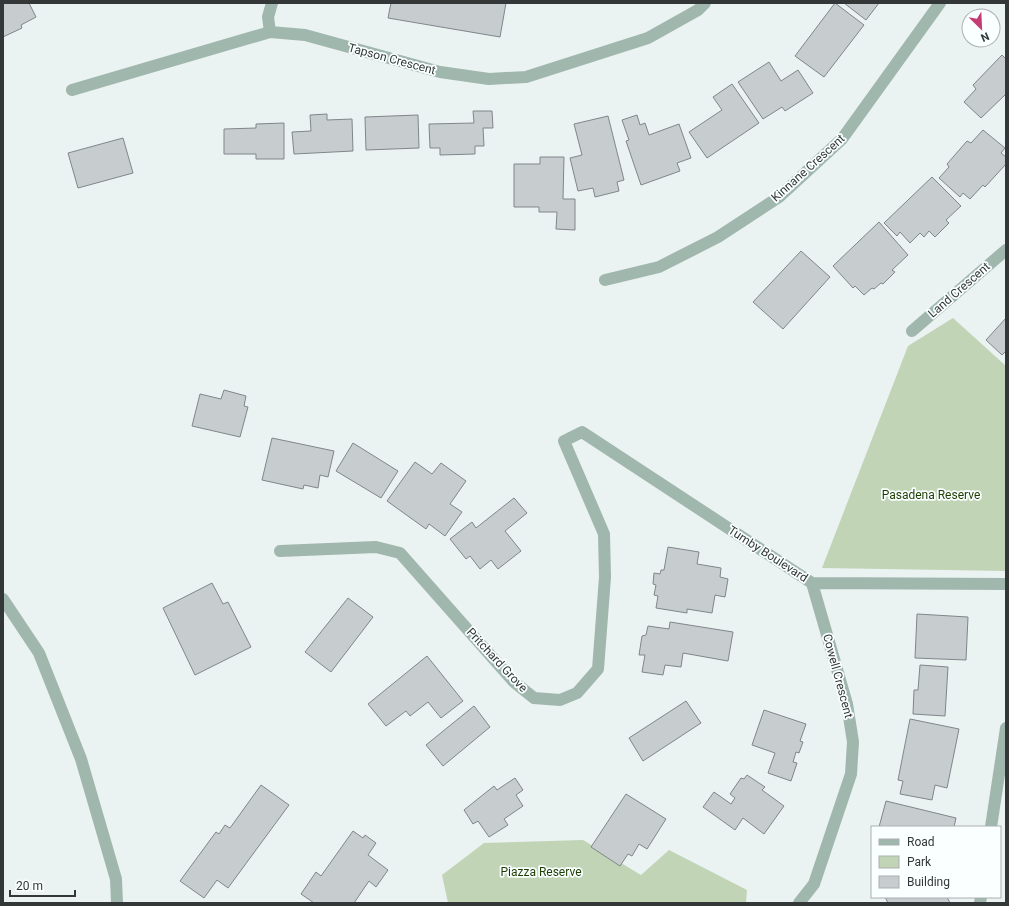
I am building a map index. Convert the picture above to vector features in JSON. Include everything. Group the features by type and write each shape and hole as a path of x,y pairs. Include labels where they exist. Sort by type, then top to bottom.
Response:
{"street":[{"path":"270,32 268,17 272,3"},
{"name":"Tapson Crescent","path":"72,90 270,32 305,35 440,72 489,79 526,77 648,38 698,10 705,3"},
{"name":"Kinnane Crescent","path":"605,280 659,267 718,237 779,197 842,139 940,3"},
{"name":"Land Crescent","path":"912,331 1006,250"},
{"name":"Pritchard Grove","path":"280,551 376,547 400,553 514,682 534,698 560,700 578,693 598,669 604,577 604,534 564,441 582,432"},
{"name":"Tumby Boulevard","path":"582,432 812,583 1006,584"},
{"name":"Cowell Crescent","path":"799,903 814,884 852,774 853,742 847,704 812,583"},
{"path":"3,599 39,653 81,759 116,879 118,903"},
{"path":"991,826 1006,728"}],"green space":[{"name":"Pasadena Reserve","path":"953,318 1006,366 1006,571 822,568 908,346"},
{"name":"Piazza Reserve","path":"583,840 641,875 669,850 747,890 746,903 448,903 442,875 484,843"}],"building":[{"path":"3,3 29,3 36,17 21,25 22,28 3,37"},
{"path":"391,3 506,3 500,37 388,18"},
{"path":"835,3 864,25 824,77 795,56"},
{"path":"844,3 879,3 866,20"},
{"path":"1002,55 1006,59 1006,94 981,118 964,102 976,89 973,85"},
{"path":"769,62 781,81 798,70 813,93 785,111 782,107 763,119 738,82"},
{"path":"732,84 759,123 707,158 689,132 722,110 713,97"},
{"path":"473,111 492,111 493,128 483,128 484,146 475,146 475,154 440,155 440,148 430,148 429,124 474,123"},
{"path":"327,114 327,120 352,119 353,151 294,154 292,132 311,131 310,115"},
{"path":"418,115 419,148 366,150 365,117"},
{"path":"637,115 640,125 645,123 649,135 679,124 691,158 677,163 680,171 641,185 626,141 629,140 622,120"},
{"path":"608,116 624,180 617,182 619,191 595,197 593,188 578,191 570,158 582,155 574,124"},
{"path":"284,123 284,159 256,159 256,154 224,154 224,129 256,128 256,124"},
{"path":"983,130 1005,148 1001,153 1006,157 1006,164 985,187 983,185 970,199 963,193 960,197 939,178 949,167 947,164 967,141 971,143"},
{"path":"123,138 133,173 78,188 68,153"},
{"path":"540,157 564,157 563,199 575,199 575,230 556,229 557,212 539,212 539,207 514,207 514,164 540,164"},
{"path":"932,177 961,206 946,220 949,223 935,237 929,231 924,237 920,233 910,243 900,232 897,236 884,223"},
{"path":"879,222 908,255 892,270 895,272 883,284 881,283 874,289 872,288 864,295 855,286 853,288 833,266"},
{"path":"801,251 830,277 783,329 753,302"},
{"path":"1006,318 1006,351 1002,355 986,340"},
{"path":"224,390 246,396 244,406 248,407 240,437 192,426 200,394 221,399"},
{"path":"272,438 334,451 328,477 320,475 318,488 304,485 303,489 262,480"},
{"path":"353,443 398,471 381,498 336,471"},
{"path":"415,462 432,474 441,463 466,481 450,504 462,512 445,536 429,524 426,529 387,501"},
{"path":"514,498 527,513 505,531 521,551 498,569 491,560 480,569 470,556 466,559 450,539 472,522 476,528"},
{"path":"668,547 699,552 697,564 721,568 720,577 728,579 725,597 715,595 712,613 687,609 687,613 656,608 658,596 654,595 656,585 653,584 654,573 660,574 661,570 664,570"},
{"path":"212,583 223,604 228,602 251,647 195,675 163,608"},
{"path":"348,598 373,617 331,672 305,652"},
{"path":"917,614 968,617 966,660 915,658"},
{"path":"670,622 733,632 728,661 683,653 681,667 665,665 663,675 642,672 645,655 639,655 642,636 646,635 648,626 669,629"},
{"path":"427,656 463,701 441,718 428,702 410,716 406,711 386,726 368,704"},
{"path":"920,665 948,667 945,716 913,714 914,690 918,690"},
{"path":"686,701 701,723 643,761 629,738"},
{"path":"474,706 490,727 443,766 426,745"},
{"path":"764,710 806,724 800,741 803,742 799,753 796,752 793,762 797,763 791,781 768,773 775,753 752,745"},
{"path":"910,719 959,729 947,788 935,785 932,800 900,794 903,781 898,780"},
{"path":"747,775 765,787 762,790 784,806 764,834 743,818 735,830 703,807 714,792 731,804 735,798 730,794 741,778 744,779"},
{"path":"515,778 523,790 516,795 523,806 504,819 508,825 489,837 478,821 473,824 464,810 494,786 497,790"},
{"path":"261,785 289,805 228,888 217,880 204,898 180,881 216,832 219,834 225,825 230,828"},
{"path":"626,794 666,819 647,849 639,844 632,856 628,854 620,866 591,847"},
{"path":"886,801 956,818 954,826 879,826"},
{"path":"353,831 363,838 365,835 376,843 368,855 388,870 376,887 369,881 354,903 314,903 301,894 316,872 321,876"},
{"path":"886,898 948,898 950,903 888,903"}]}
